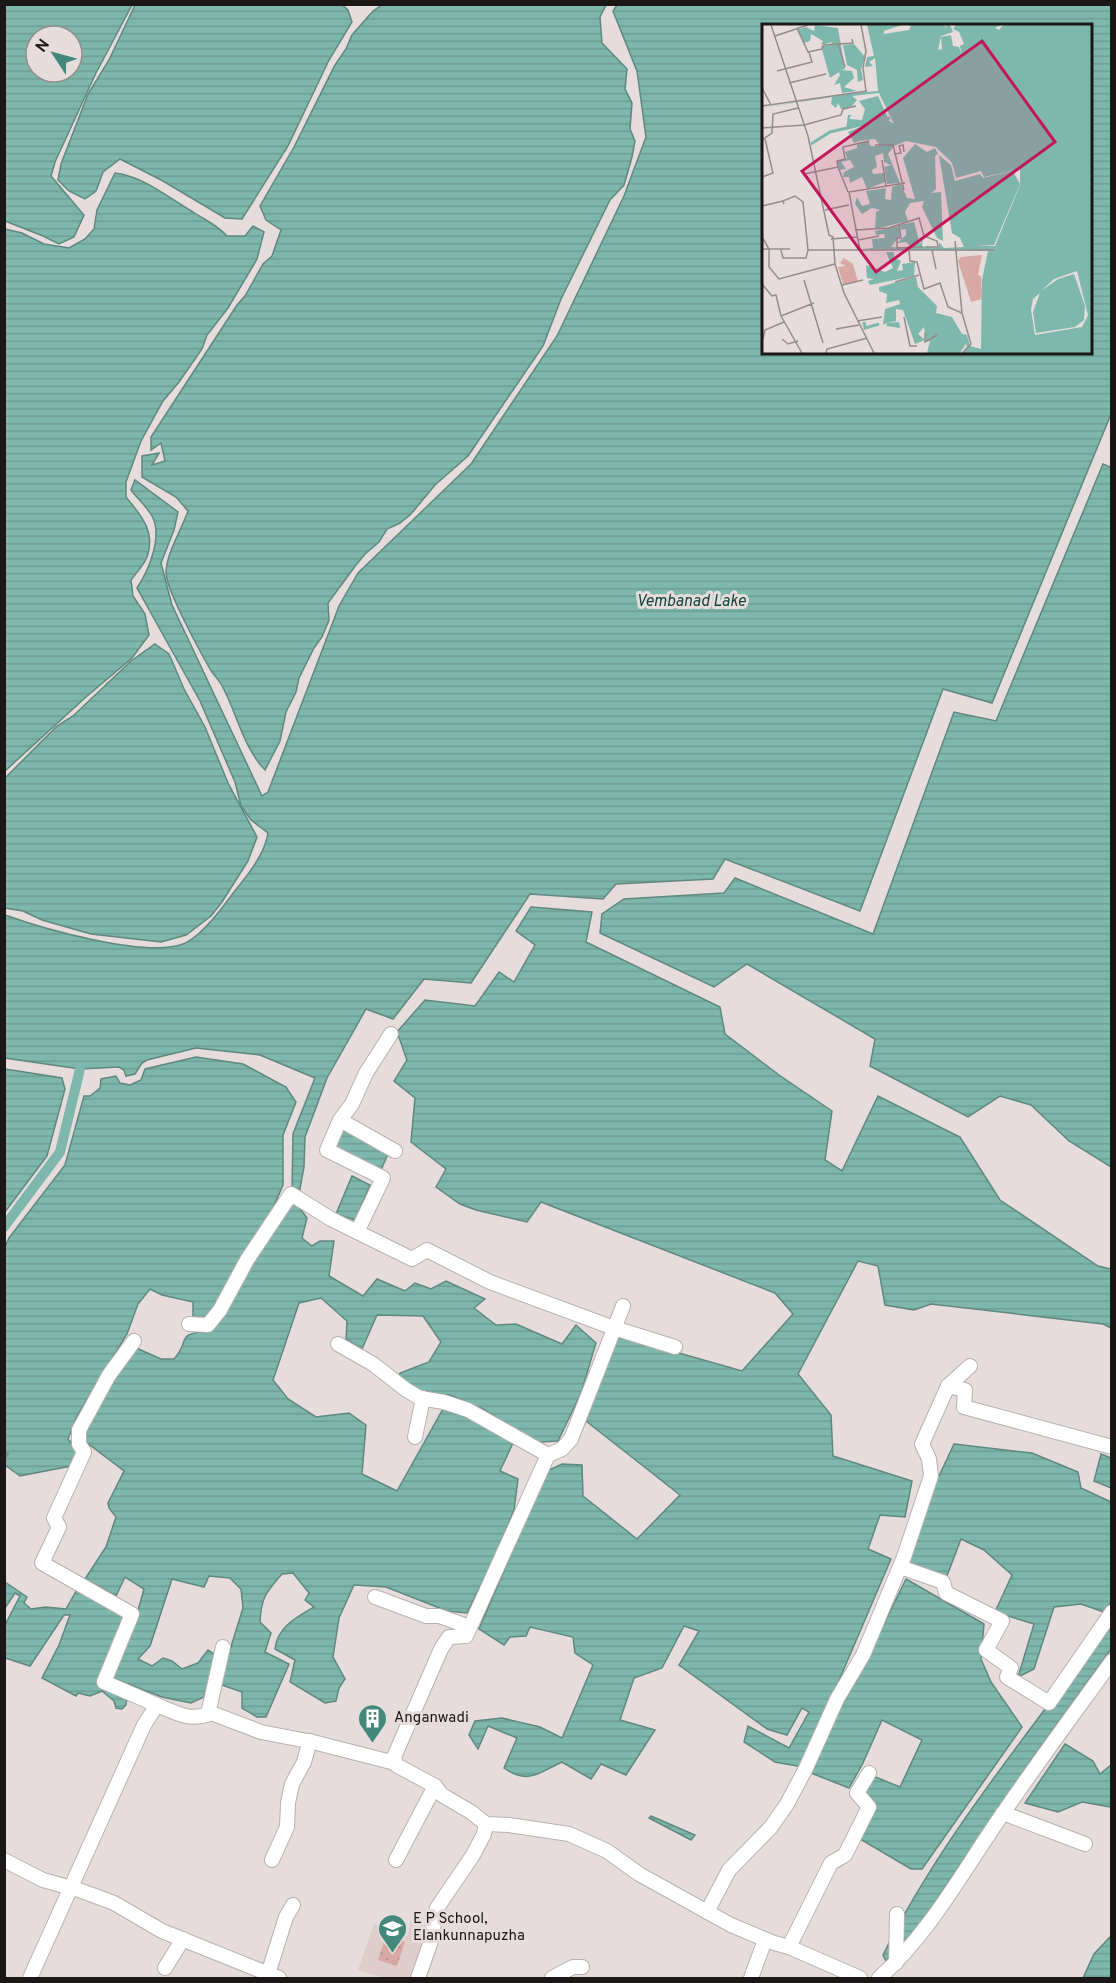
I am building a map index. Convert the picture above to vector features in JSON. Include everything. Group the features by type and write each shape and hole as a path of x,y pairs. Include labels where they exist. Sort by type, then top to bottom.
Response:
{"street":[{"path":"357,1232 383,1178 327,1150 366,1072 391,1034"},
{"path":"340,1120 395,1151"},
{"path":"189,1324 208,1325 220,1310 247,1260 291,1194 331,1219 412,1259 427,1250 490,1282 614,1329 675,1347"},
{"path":"395,1763 394,1757 441,1649 449,1637 466,1636 548,1455 562,1449 571,1438 623,1306"},
{"path":"134,1341 109,1375 79,1430 79,1444 84,1452 54,1518 59,1527 42,1563 132,1614 104,1682 187,1718 201,1718 212,1713 261,1732 395,1763 435,1786 442,1796 471,1812 486,1824 520,1826 569,1834 607,1851 639,1874 731,1925 860,1978"},
{"path":"338,1344 373,1364 405,1389 423,1398 468,1410 548,1455"},
{"path":"707,1912 729,1870 771,1827 787,1804 837,1699 863,1655 900,1567 931,1476 929,1459 922,1444 948,1386 970,1366"},
{"path":"948,1386 965,1390 964,1407 1112,1447"},
{"path":"415,1437 423,1398"},
{"path":"900,1567 943,1582 946,1593 1002,1621 986,1650 1011,1668 1007,1677 1049,1703 1112,1612"},
{"path":"375,1597 426,1616 439,1616 470,1628"},
{"path":"208,1714 223,1647"},
{"path":"879,1978 896,1964 927,1926 1003,1813 1112,1661"},
{"path":"30,1978 144,1725 157,1704"},
{"path":"272,1860 287,1827 292,1784 304,1762 310,1742"},
{"path":"789,1947 831,1863 845,1854 869,1807 857,1793 869,1773"},
{"path":"396,1860 435,1786"},
{"path":"1003,1813 1085,1844"},
{"path":"418,1978 430,1944 437,1908 473,1855 484,1834 486,1824"},
{"path":"4,1860 43,1880 114,1903 162,1931 274,1976 284,1925 293,1905"},
{"path":"896,1964 897,1914"},
{"path":"165,1968 183,1939"},
{"path":"751,1978 765,1940"},
{"path":"552,1978 573,1967 582,1967"}],"shaded area":[{"name":"E P School, Elankunnapuzha","path":"411,1922 428,1928 412,1978 384,1978 358,1970 374,1924 407,1936"},
{"name":"E P School, Elankunnapuzha","path":"386,1935 405,1942 397,1966 378,1960"}],"water":[{"path":"5,4 132,5 96,73 55,162 51,176 84,215 74,237 59,244 5,221"},
{"path":"135,5 342,5 348,10 352,22 329,60 288,146 242,219 225,218 163,181 120,159 103,172 96,191 85,199 69,191 58,180 61,164 88,94 109,60"},
{"path":"382,5 606,5 600,17 602,43 627,69 625,89 632,103 630,129 635,141 624,185 610,200 561,299 543,346 468,456 435,485 411,514 400,523 387,529 379,542 365,554 328,603 329,620 299,678 296,692 286,712 280,741 265,770 245,740 227,695 192,635 167,580 169,557 188,511 176,497 142,477 142,456 159,453 152,465 165,461 161,443 151,450 151,437 245,296 263,264 272,256 281,230 266,220 260,206 294,147 352,35 373,11"},
{"name":"Vembanad Lake","path":"617,5 1111,5 1111,414 992,703 943,689 860,911 725,859 713,879 616,884 603,899 530,894 471,983 424,979 393,1019 366,1009 327,1078 305,1137 304,1167 299,1194 292,1192 293,1134 315,1078 260,1055 196,1048 147,1060 142,1063 135,1074 126,1076 124,1070 119,1067 80,1069 5,1058 5,915 68,934 120,945 166,947 183,944 197,935 211,921 244,879 263,849 268,833 251,820 241,806 235,782 200,701 137,588 150,563 156,533 152,516 131,490 135,480 178,512 174,530 161,563 172,605 262,796 268,792 339,606 358,573 471,464 557,336 624,196 646,137 637,71 613,11"},
{"path":"115,173 126,175 156,188 227,236 245,236 253,226 264,232 257,259 228,308 207,335 202,349 163,401 141,441 126,482 126,497 146,524 150,540 146,560 131,580 133,596 145,614 149,635 132,658 5,771 5,229 22,233 44,244 69,248 85,239 94,229 97,210"},
{"path":"1103,464 1112,468 1111,1167 1069,1141 1031,1105 1000,1096 968,1117 870,1066 875,1039 747,964 714,987 600,933 602,914 624,899 724,893 735,878 873,934 954,712 996,721"},
{"path":"155,644 169,654 184,689 205,727 228,783 257,837 248,861 211,916 186,935 161,942 91,934 42,920 23,911 5,908 5,778 57,726 73,716 131,661"},
{"path":"531,907 592,912 586,942 720,1007 725,1034 832,1111 825,1160 842,1171 878,1096 960,1137 1000,1200 1098,1266 1111,1269 1111,1328 1103,1324 931,1304 914,1310 885,1305 878,1266 858,1261 798,1374 831,1415 833,1456 912,1481 905,1517 880,1515 868,1549 891,1559 802,1767 775,1762 744,1742 748,1726 789,1748 809,1712 802,1708 787,1735 767,1729 679,1665 699,1631 684,1626 662,1668 634,1678 620,1720 655,1730 626,1775 601,1764 591,1779 562,1762 533,1776 520,1776 504,1768 517,1738 488,1726 478,1749 469,1735 475,1721 502,1718 540,1727 562,1738 593,1665 575,1653 573,1637 530,1627 526,1636 510,1637 504,1645 479,1629 547,1471 562,1464 582,1465 583,1496 637,1539 680,1495 586,1421 612,1334 742,1371 793,1314 775,1293 541,1202 527,1222 460,1204 436,1187 446,1169 411,1142 415,1098 394,1081 407,1060 397,1032 425,1000 475,1006 499,972 514,982 535,945 516,931"},
{"path":"196,1057 243,1064 286,1087 296,1102 283,1135 283,1185 273,1208 210,1315 203,1319 193,1319 193,1302 162,1295 150,1289 138,1304 127,1334 77,1416 68,1439 78,1451 71,1466 20,1476 5,1465 5,1458 8,1454 4,1451 4,1249 9,1238 65,1165 84,1096 90,1096 100,1088 101,1079 116,1076 120,1083 130,1085 141,1080 145,1069"},
{"path":"5,1069 62,1078 65,1089 47,1156 5,1212"},
{"path":"341,1128 390,1149 381,1170 332,1148"},
{"path":"352,1176 370,1185 355,1220 336,1214"},
{"path":"288,1201 299,1207 307,1218 302,1238 312,1246 320,1241 334,1241 329,1276 363,1296 377,1279 405,1291 415,1283 431,1289 446,1281 485,1299 474,1308 496,1325 516,1324 562,1344 576,1325 596,1343 581,1393 558,1441 540,1442 515,1430 483,1409 450,1395 411,1391 395,1381 400,1373 429,1362 441,1342 423,1316 377,1315 362,1349 346,1339 347,1321 321,1298 299,1303 273,1380 288,1399 316,1417 349,1413 366,1425 362,1474 397,1491 443,1409 474,1420 513,1443 500,1471 518,1479 514,1510 496,1554 467,1613 447,1611 386,1587 354,1585 339,1618 333,1657 345,1679 339,1688 336,1701 325,1703 290,1682 295,1660 275,1649 284,1629 314,1607 305,1600 309,1593 293,1573 282,1574 265,1596 260,1622 271,1633 265,1652 289,1664 266,1717 257,1717 242,1708 242,1692 222,1685 225,1666 243,1608 241,1589 230,1578 209,1576 204,1587 172,1579 150,1646 138,1659 152,1666 163,1658 172,1661 182,1669 198,1663 208,1650 216,1655 204,1697 191,1703 162,1697 110,1677 137,1614 144,1589 125,1577 116,1596 85,1579 106,1547 116,1517 108,1503 124,1471 82,1439 92,1416 134,1347 161,1359 174,1359 187,1336 208,1331"},
{"path":"954,1444 1032,1453 1078,1472 1081,1488 1111,1502 1111,1602 1104,1612 1081,1604 1054,1607 1034,1669 1018,1677 1034,1624 995,1612 1012,1575 984,1550 961,1539 945,1581 904,1566 933,1489"},
{"path":"1101,1454 1111,1458 1111,1488 1094,1481"},
{"path":"906,1579 984,1624 981,1659 991,1682 1022,1727 922,1869 911,1869 860,1839 875,1803 860,1796 873,1776 900,1787 922,1740 882,1720 849,1788 811,1773 835,1717 855,1683"},
{"path":"5,1582 27,1597 24,1603 31,1609 46,1607 66,1609 79,1586 128,1614 99,1677 127,1694 126,1705 122,1709 116,1708 114,1701 102,1691 90,1696 78,1693 76,1696 42,1678 59,1645 70,1615 64,1615 30,1666 5,1658 5,1625 20,1596 15,1593 5,1608"},
{"path":"1111,1619 1111,1649 1031,1760 918,1927 886,1961 883,1955 907,1910 961,1824"},
{"path":"1065,1744 1093,1761 1100,1774 1111,1765 1111,1807 1082,1802 1058,1812 1025,1803"},
{"path":"651,1816 695,1835 691,1840 649,1818"},
{"path":"1111,1936 1111,1978 1083,1978 1094,1954"}],"waterway":[{"path":"4,1227 60,1152 80,1069"}],"place":[{"name":"Anganwadi","path":"373,1744"},
{"name":"E P School, Elankunnapuzha","path":"392,1954"}]}
